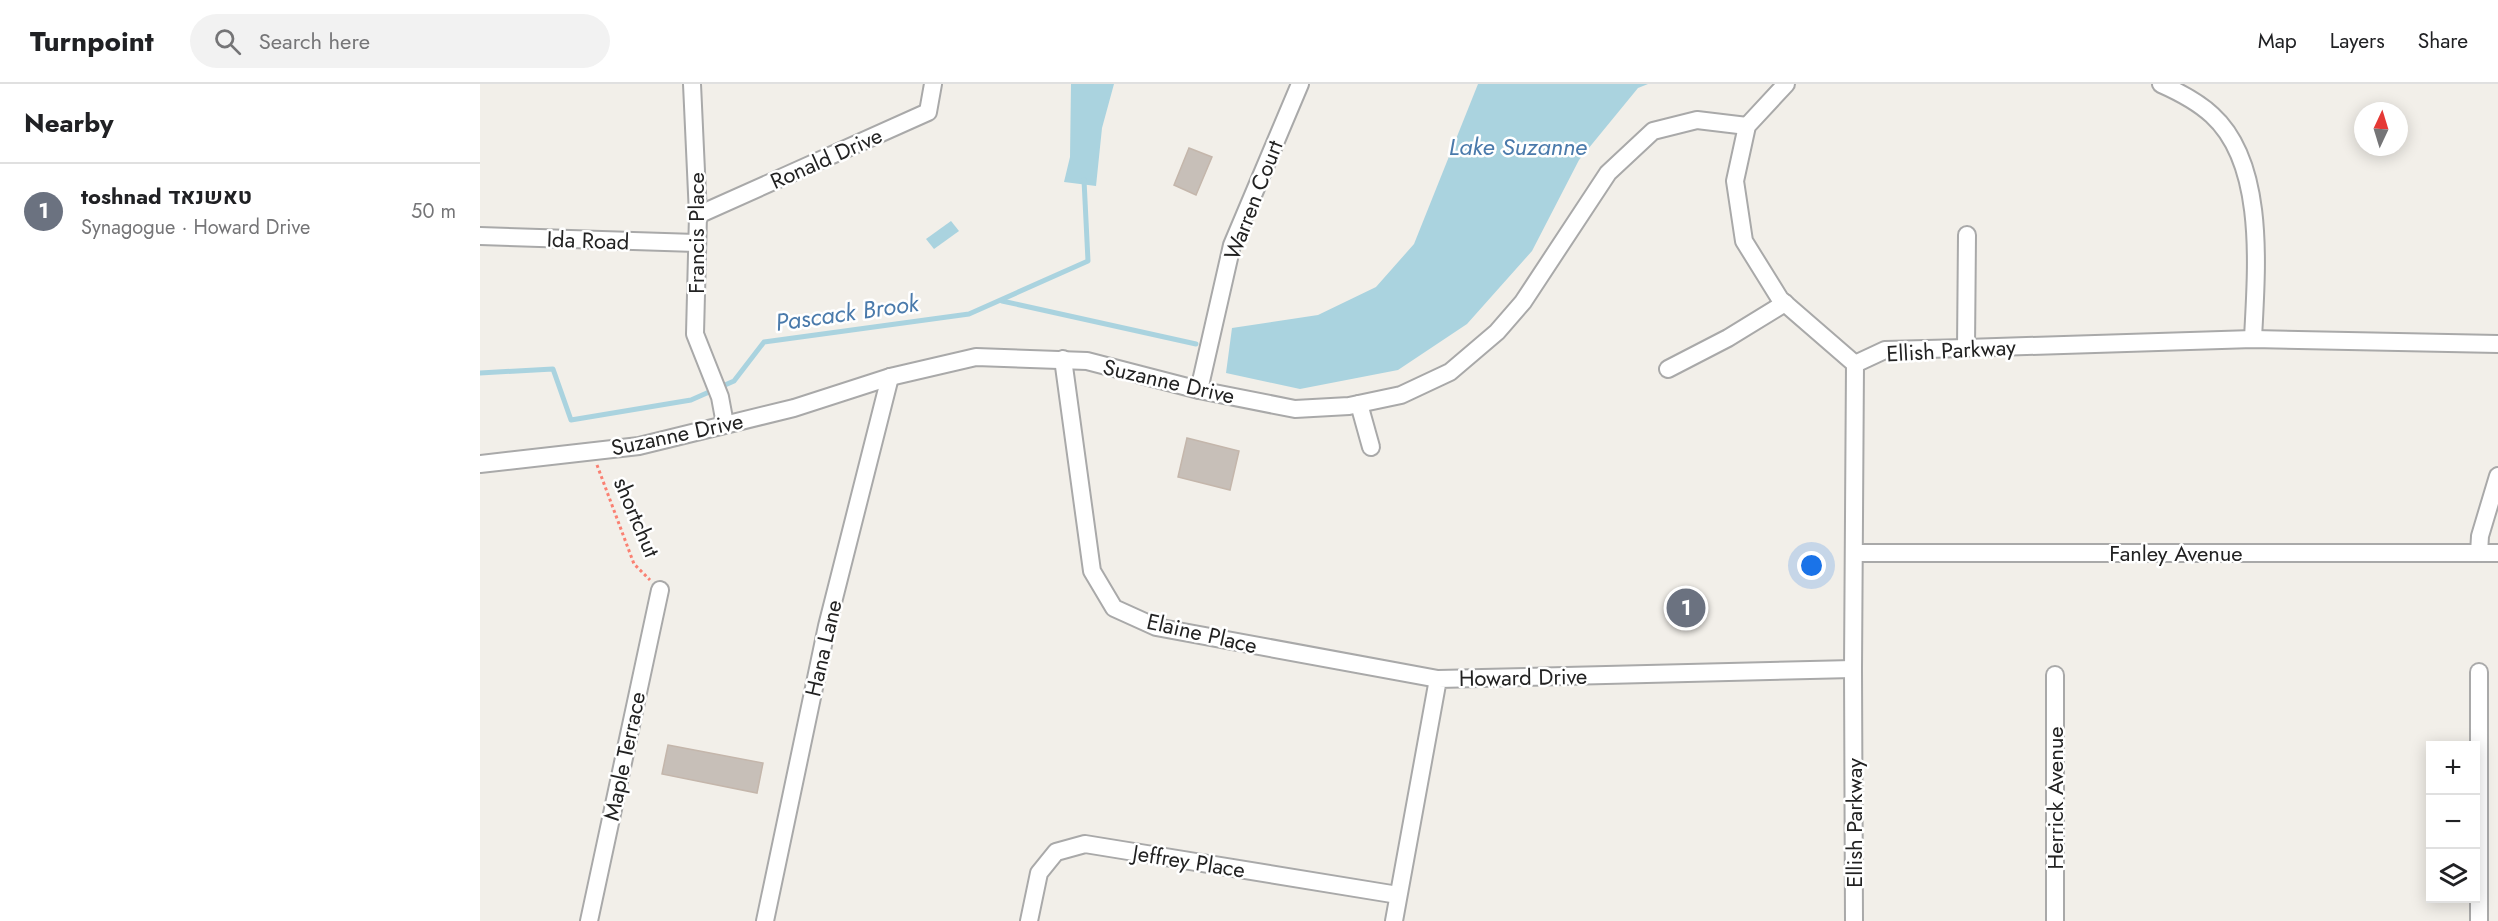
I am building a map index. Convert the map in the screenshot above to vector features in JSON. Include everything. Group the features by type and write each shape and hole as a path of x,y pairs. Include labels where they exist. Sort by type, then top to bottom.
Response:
{"street":[{"name":"Francis Place","path":"692,84 698,215 695,334 713,379"},
{"name":"Ronald Drive","path":"698,215 928,112 933,84"},
{"name":"Warren Court","path":"1199,390 1232,245 1300,84"},
{"path":"1786,84 1748,126 1735,181 1744,241 1780,299 1855,364"},
{"path":"2161,84 2186,96 2213,116 2230,140 2244,166 2252,204 2257,249 2253,339"},
{"name":"Suzanne Drive","path":"480,464 639,446 794,408 890,376 976,357 1087,361 1199,390 1295,409 1359,404 1401,395 1450,372 1497,332 1523,302 1608,174 1653,131 1697,120 1748,126"},
{"name":"Ida Road","path":"481,235 696,243"},
{"path":"1966,348 1967,235"},
{"path":"1668,369 1728,338 1785,303"},
{"name":"Ellish Parkway","path":"1854,921 1855,364 1885,350 2253,339 2498,344"},
{"name":"Elaine Place","path":"1063,359 1092,571 1114,608 1156,627 1438,679"},
{"name":"Hana Lane","path":"765,921 827,626 890,376"},
{"name":"Suzanne Drive","path":"713,379 720,397 725,424"},
{"path":"1359,404 1371,447"},
{"path":"2479,553 2480,536 2498,476"},
{"name":"Fanley Avenue","path":"1854,553 2498,553"},
{"name":"Maple Terrace","path":"589,921 660,590"},
{"name":"Howard Drive","path":"1394,921 1438,679 1853,669"},
{"path":"2479,672 2479,921"},
{"name":"Herrick Avenue","path":"2055,675 2055,921"},
{"name":"Jeffrey Place","path":"1029,921 1039,873 1056,852 1085,844 1398,895"}],"path":[{"name":"shortchut","path":"592,452 634,564 660,590"}],"water":[{"path":"1071,84 1114,84 1102,128 1096,186 1064,182 1070,157"},
{"name":"Lake Suzanne","path":"1478,84 1648,84 1638,88 1579,160 1532,251 1467,324 1398,370 1300,389 1226,373 1232,328 1318,315 1376,287 1414,244"},
{"path":"951,221 959,231 934,249 926,239"}],"building":[{"path":"1189,148 1212,157 1196,195 1174,185"},
{"path":"1187,438 1239,451 1230,490 1178,477"},
{"path":"668,745 763,763 757,793 662,774"}],"waterway":[{"name":"Pascack Brook","path":"480,373 553,369 571,420 691,400 734,381 764,342 969,314 1088,261 1084,180"},
{"path":"1002,301 1196,344"}],"place":[{"name":"toshnad טאשנאד","path":"1686,608"}]}
